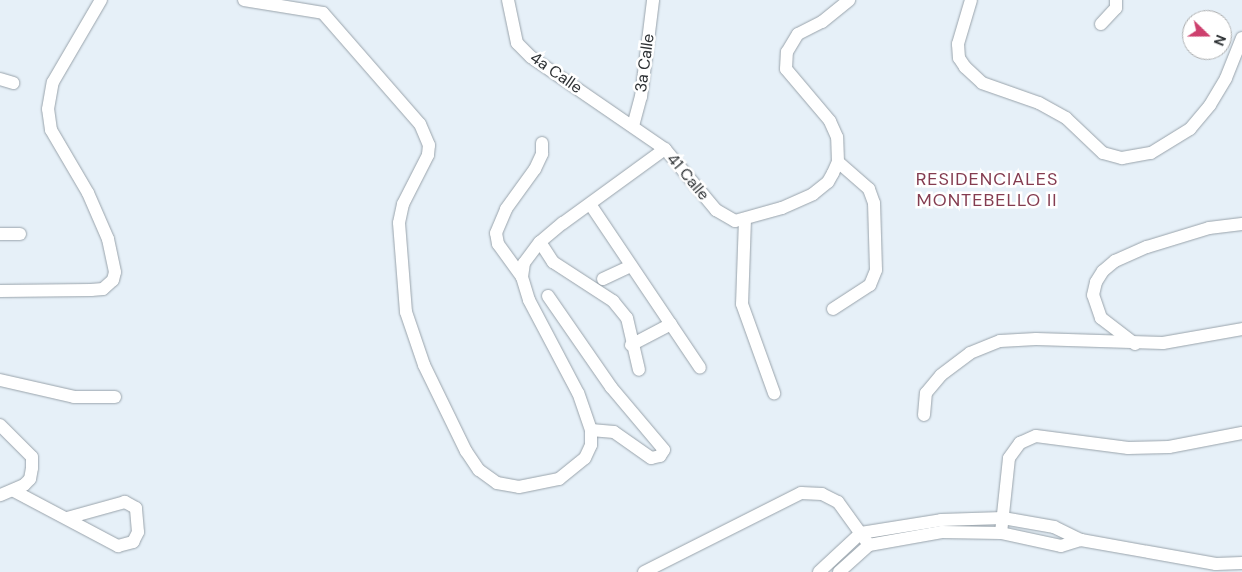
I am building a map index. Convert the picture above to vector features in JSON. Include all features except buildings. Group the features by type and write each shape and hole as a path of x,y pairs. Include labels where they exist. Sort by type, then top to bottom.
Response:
{"street":[{"path":"0,292 103,289 113,280 116,272 108,239 88,193 51,130 48,109 53,82 101,0"},
{"path":"244,0 323,13 399,97 420,124 428,145 426,162 400,212 406,312 424,365 466,451 479,470 497,484 519,487 540,484 559,478 585,458 590,445 591,430 578,394 529,300 522,277 498,244 496,233 506,209 535,169 542,154 542,143"},
{"path":"323,13 324,0"},
{"name":"4a Calle","path":"508,0 518,43 531,57 633,126"},
{"name":"3a Calle","path":"633,126 641,97 653,0"},
{"path":"774,394 742,304 745,219 782,208 814,194 828,182 838,162 837,137 830,121 786,69 787,52 798,34 822,22 849,0"},
{"path":"971,0 958,44 959,58 965,67 982,83 1038,103 1066,118 1103,153 1122,158 1151,153 1190,129 1210,105 1238,57 1242,38"},
{"path":"1101,24 1116,8 1116,0"},
{"path":"0,79 13,83"},
{"name":"41 Calle","path":"633,126 665,150 716,210 735,220 745,219"},
{"path":"522,277 524,263 540,242 665,150"},
{"path":"833,309 870,285 876,270 875,215 869,189 838,162"},
{"path":"590,204 700,368"},
{"path":"1135,344 1101,318 1094,295 1096,282 1103,271 1115,261 1147,247 1209,228 1242,224"},
{"path":"0,234 20,234"},
{"path":"540,242 553,262 613,300 627,318 631,345 639,370"},
{"path":"603,279 632,266"},
{"path":"548,296 611,387 664,450 660,456 652,458 614,432 591,430"},
{"path":"631,345 670,324"},
{"path":"924,415 924,398 930,386 954,363 985,346 1019,339 1135,344 1163,343 1242,329"},
{"path":"0,380 74,398 115,396"},
{"path":"0,425 32,457 30,478 14,491 0,495"},
{"path":"1001,533 1009,458 1020,443 1036,436 1128,448 1170,447 1242,433"},
{"path":"14,491 118,546 133,542 138,532 136,508 126,502 66,518"},
{"path":"644,572 801,493 822,494 838,502 870,545"},
{"path":"819,572 861,533 941,520 1003,518 1054,527 1080,540 1216,564 1242,563"},
{"path":"839,572 870,545 942,532 1001,533 1061,546 1080,540"}],"district":[{"name":"RESIDENCIALES MONTEBELLO II","path":"987,190"}]}
